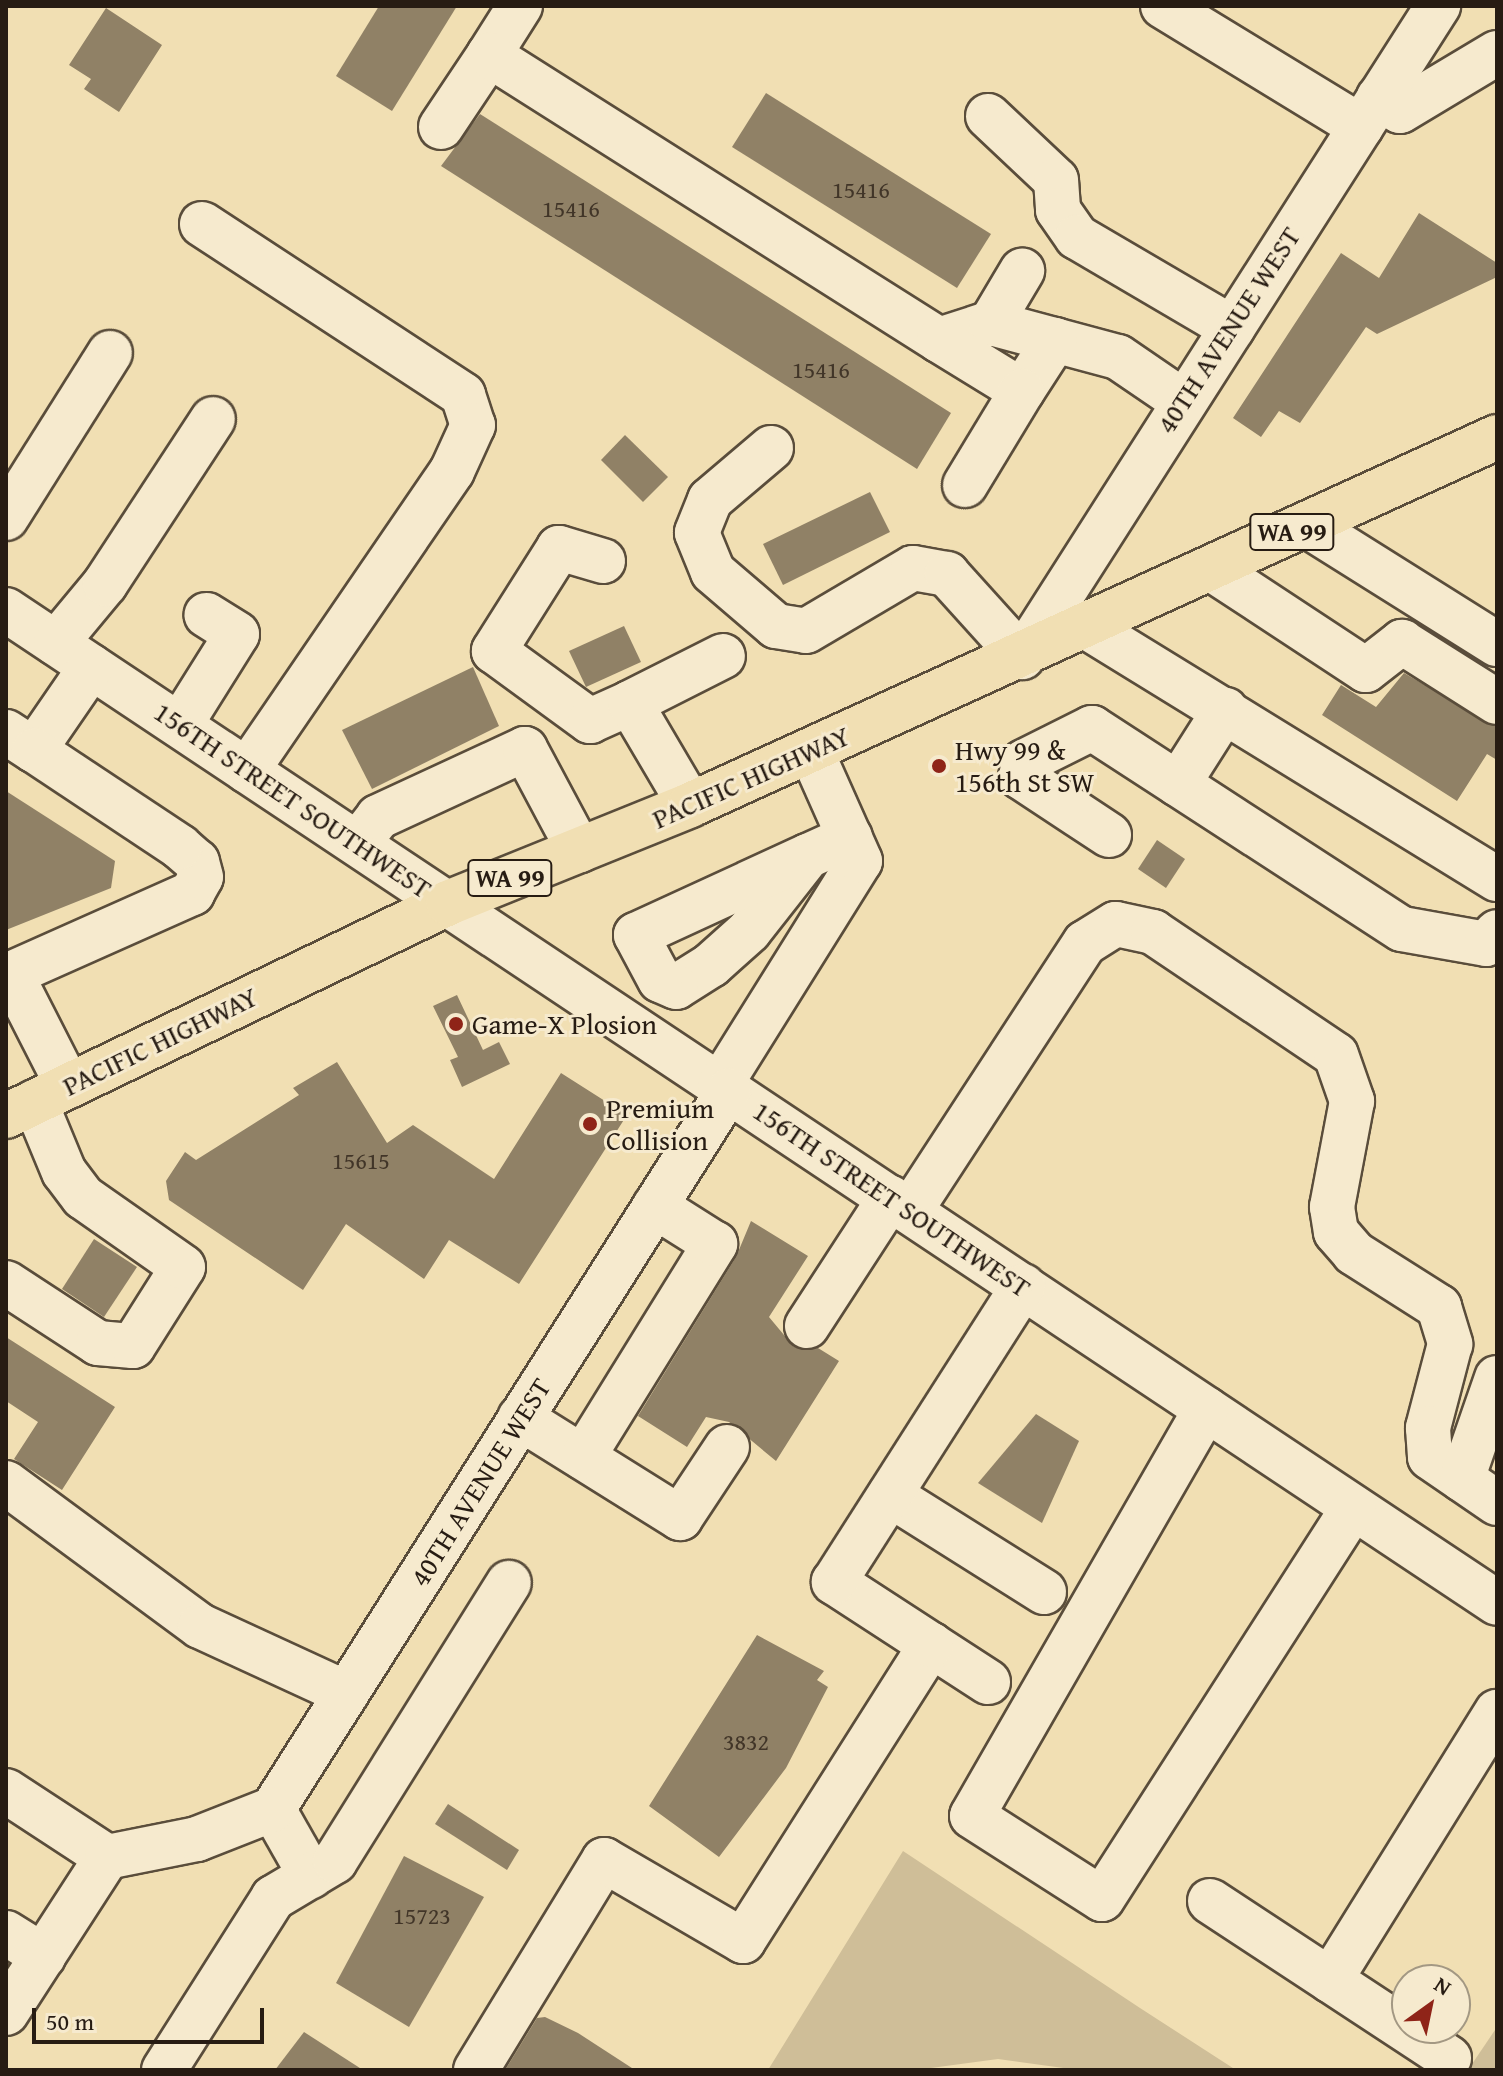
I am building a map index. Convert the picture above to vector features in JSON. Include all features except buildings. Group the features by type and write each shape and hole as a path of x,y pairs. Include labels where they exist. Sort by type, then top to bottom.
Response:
{"highway":[{"name":"PACIFIC HIGHWAY","path":"36,1101 448,903 690,805 1022,657 1497,437"}],"street":[{"path":"441,127 520,6"},
{"path":"1163,6 1370,112 1400,111 1497,53"},
{"name":"40TH AVENUE WEST","path":"1022,657 1181,400 1232,328 1438,6"},
{"path":"489,55 1022,391"},
{"path":"988,116 1056,180 1058,210 1077,237 1232,328"},
{"path":"202,224 463,395 473,425 452,471 247,770"},
{"path":"991,323 1022,271"},
{"path":"939,340 991,323 1118,357 1181,400"},
{"path":"965,485 1055,340"},
{"path":"6,518 110,353"},
{"path":"6,1283 98,1343 133,1346 183,1267 83,1197 64,1172 36,1101 8,975 192,893 201,877 197,862 180,847 20,741 74,655 105,584 213,419"},
{"path":"771,448 710,500 697,533 713,572 776,626 806,631 913,568 947,574 1022,657"},
{"path":"1307,525 1497,644"},
{"path":"603,561 559,548 494,651 590,721 723,656"},
{"path":"1212,569 1366,670 1402,642 1497,702"},
{"name":"156TH STREET SOUTHWEST","path":"6,610 1497,1603"},
{"path":"180,725 237,634 206,615"},
{"path":"1087,627 1497,879"},
{"path":"630,703 690,805"},
{"path":"1178,784 1225,710"},
{"path":"1109,835 1021,777 1024,762 1092,728 1402,929 1486,944 1497,932"},
{"path":"358,843 378,817 525,749 579,850"},
{"path":"808,856 850,837 811,751"},
{"name":"40TH AVENUE WEST","path":"273,1809 655,1206 860,861 850,837"},
{"path":"807,1326 900,1204 1085,943 1116,924 1153,932 1336,1055 1352,1101 1332,1207 1336,1232 1354,1253 1439,1307 1450,1344 1428,1428 1430,1457 1497,1503"},
{"path":"583,1457 715,1244 655,1206"},
{"path":"988,1682 834,1582 1023,1286"},
{"path":"1445,1328 1497,1355"},
{"path":"1462,1479 1497,1378"},
{"path":"1206,1409 972,1816 1102,1899 1353,1508"},
{"path":"520,1418 680,1518 727,1447"},
{"path":"6,1483 200,1626 346,1693"},
{"path":"890,1495 1044,1592"},
{"path":"164,2070 273,1898 335,1861 509,1583"},
{"path":"476,2070 604,1860 743,1941 931,1645"},
{"path":"1330,1980 1497,1712"},
{"path":"6,1791 107,1857 197,1839 273,1809 311,1876"},
{"path":"6,2013 107,1857"},
{"path":"1210,1901 1449,2058"},
{"path":"6,1933 43,1956"}],"shaded area":[{"path":"903,1851 1236,2070 1078,2070 998,2059 916,2070 768,2070"},
{"path":"1497,2027 1497,2070 1468,2070"}],"place":[{"name":"Hwy 99 & 156th St SW","path":"939,766"},
{"name":"Game-X Plosion","path":"456,1024"},
{"name":"Premium Collision","path":"590,1124"}]}
